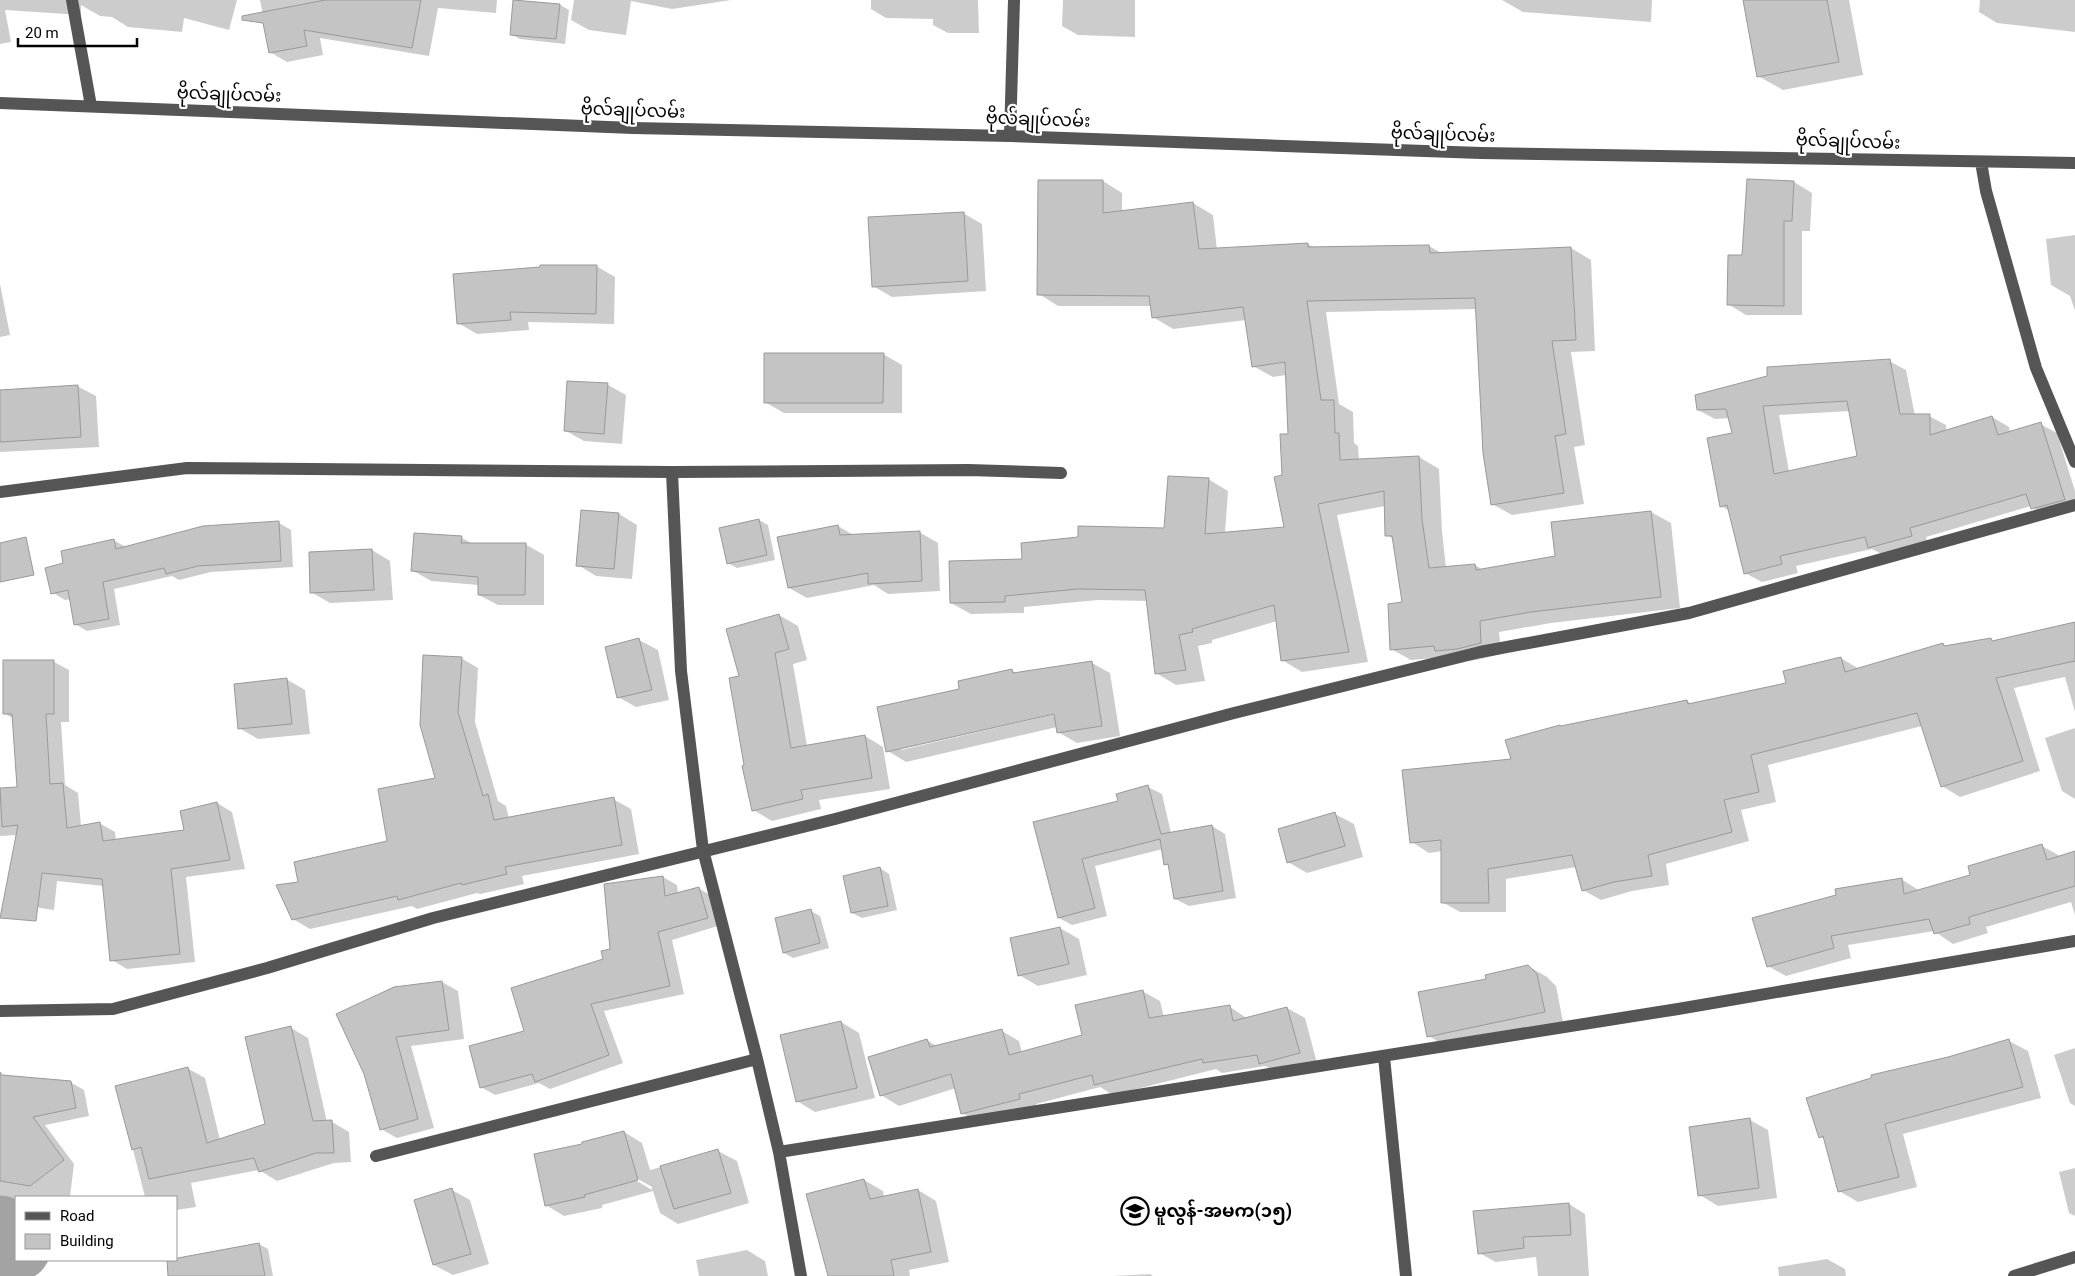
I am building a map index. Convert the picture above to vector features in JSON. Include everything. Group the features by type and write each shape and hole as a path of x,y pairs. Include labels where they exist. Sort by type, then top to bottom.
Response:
{"street":[{"path":"72,0 91,106"},
{"path":"1010,136 1014,0"},
{"name":"ဗိုလ်ချုပ်လမ်း","path":"0,103 633,128 1010,136 1481,153 2075,163"},
{"path":"1981,162 1986,191 2036,368 2075,462"},
{"path":"0,492 187,468 672,472 968,470 1061,473"},
{"path":"672,472 681,671 703,850 758,1059 779,1152 802,1276"},
{"path":"0,1011 113,1008 266,968 433,918 835,819 1234,713 1480,652 1689,612 2075,505"},
{"path":"779,1152 1384,1057 2075,941"},
{"path":"1384,1057 1406,1276"},
{"path":"376,1156 758,1059"},
{"path":"2014,1276 2075,1257"}],"building":[{"path":"325,0 421,0 412,48 304,30 307,46 269,53 263,23 242,20 242,16"},
{"path":"513,0 560,4 556,39 510,35"},
{"path":"1743,0 1827,0 1839,62 1757,77"},
{"path":"1747,179 1794,181 1792,221 1784,221 1784,306 1727,305 1728,255 1742,255"},
{"path":"1038,180 1103,180 1103,213 1193,202 1199,249 1308,243 1308,247 1429,245 1430,253 1571,247 1576,340 1552,341 1566,434 1555,436 1564,493 1491,505 1483,453 1475,298 1307,301 1321,400 1334,400 1335,433 1339,433 1340,460 1419,456 1422,519 1429,568 1475,564 1476,570 1555,556 1551,522 1651,511 1661,597 1531,612 1480,621 1481,643 1457,649 1435,651 1434,646 1390,650 1388,604 1402,602 1392,536 1385,536 1384,491 1318,504 1349,652 1281,661 1274,605 1192,629 1193,632 1179,635 1186,670 1155,674 1145,590 1078,589 1005,596 1005,602 950,603 949,561 1022,559 1021,543 1078,537 1078,526 1164,528 1168,476 1209,478 1205,534 1284,527 1274,477 1282,475 1280,434 1288,434 1285,362 1252,367 1243,307 1152,318 1149,296 1037,295"},
{"path":"964,212 968,281 872,287 868,217"},
{"path":"540,265 597,265 596,314 510,312 511,320 457,324 453,274 540,267"},
{"path":"764,353 884,353 883,403 764,403"},
{"path":"1890,359 1900,414 1930,414 1930,435 1992,416 1998,435 2041,422 2065,500 2031,509 2026,494 1910,528 1912,536 1868,548 1865,537 1780,556 1782,564 1744,574 1727,505 1720,507 1707,438 1732,433 1726,409 1697,410 1695,395 1767,376 1767,367","holes":["1847,401 1857,456 1774,474 1763,406"]},
{"path":"567,381 608,383 604,434 564,431"},
{"path":"78,385 81,437 0,442 0,390"},
{"path":"581,510 619,513 614,569 576,566"},
{"path":"759,519 767,555 727,564 719,528"},
{"path":"279,521 281,561 198,566 166,574 164,568 103,582 109,619 74,625 68,590 51,594 45,568 63,563 61,551 114,539 116,549 203,526"},
{"path":"838,525 840,535 920,531 922,581 868,584 868,573 788,588 777,537"},
{"path":"414,533 462,536 461,543 526,543 525,595 478,595 478,577 411,571"},
{"path":"26,537 34,575 0,582 0,543"},
{"path":"372,549 374,590 310,593 309,552"},
{"path":"779,614 789,649 775,653 791,748 865,735 872,778 801,790 803,799 752,811 742,766 744,765 729,678 739,676 726,629"},
{"path":"2075,622 2075,661 1996,678 2023,761 1941,787 1917,713 1751,755 1759,792 1724,800 1732,832 1648,855 1652,876 1614,882 1582,891 1572,855 1488,869 1489,903 1441,903 1441,840 1410,843 1402,770 1511,759 1505,740 1560,725 1687,700 1688,704 1786,683 1783,671 1841,657 1845,672 1943,643 1944,646 1991,638 1992,641"},
{"path":"639,638 652,690 617,698 605,647"},
{"path":"423,655 462,657 458,712 483,796 488,794 494,820 614,797 622,845 505,867 507,874 462,885 461,883 398,900 397,896 292,920 276,885 298,882 294,862 387,841 378,789 435,778 420,725"},
{"path":"3,660 54,660 54,714 46,714 50,784 63,783 67,828 100,822 103,841 184,830 180,811 217,802 230,860 171,869 180,954 110,961 102,879 42,873 36,921 0,918 18,825 2,827 0,788 17,787 12,714 3,714"},
{"path":"1092,661 1102,726 1057,733 1054,714 886,752 877,707 959,689 958,681 1012,669 1013,673"},
{"path":"287,678 292,724 238,729 234,684"},
{"path":"1148,785 1161,834 1212,825 1223,891 1174,899 1168,864 1164,865 1160,839 1082,859 1095,908 1058,918 1033,822 1118,801 1116,794"},
{"path":"1335,812 1345,846 1287,863 1278,829"},
{"path":"2042,844 2047,860 2075,851 2075,886 1969,917 1970,924 1934,934 1929,919 1831,936 1834,948 1767,967 1752,918 1836,895 1835,889 1902,878 1904,894 1970,875 1968,866"},
{"path":"880,867 888,906 851,913 843,876"},
{"path":"663,876 665,896 699,887 708,918 658,932 670,986 591,1004 609,1055 535,1082 532,1074 480,1088 469,1046 524,1031 511,988 603,959 601,951 610,949 604,884"},
{"path":"811,909 820,943 783,953 775,918"},
{"path":"1060,927 1069,964 1018,976 1010,938"},
{"path":"1528,965 1537,974 1545,1012 1427,1037 1418,992 1486,979 1485,975"},
{"path":"442,981 449,1030 396,1037 418,1119 380,1130 364,1074 336,1014 394,987"},
{"path":"1143,990 1149,1018 1230,1005 1233,1021 1287,1007 1300,1053 1259,1064 1257,1055 1203,1063 1202,1059 1094,1085 1092,1075 1019,1094 1020,1099 961,1114 951,1074 880,1096 868,1057 927,1039 930,1047 1002,1029 1009,1055 1082,1035 1075,1005"},
{"path":"841,1021 857,1088 796,1102 780,1035"},
{"path":"291,1026 313,1121 332,1120 334,1153 316,1153 259,1172 254,1158 149,1179 141,1147 132,1150 115,1086 188,1067 207,1143 265,1124 245,1037"},
{"path":"2009,1039 2023,1087 1885,1124 1899,1177 1838,1192 1823,1136 1819,1138 1806,1098 1871,1078 1871,1075 1948,1057"},
{"path":"0,1072 2,1075 71,1081 76,1108 33,1117 64,1160 30,1186 0,1181"},
{"path":"1750,1118 1759,1188 1698,1196 1689,1127"},
{"path":"624,1131 638,1180 584,1195 585,1197 545,1206 534,1154 582,1144 582,1142"},
{"path":"718,1149 731,1193 674,1209 660,1166"},
{"path":"864,1179 870,1199 918,1189 931,1252 891,1260 894,1276 828,1276 806,1194"},
{"path":"452,1188 471,1254 433,1265 414,1200"},
{"path":"1569,1203 1571,1235 1523,1237 1524,1248 1478,1254 1473,1211"},
{"path":"259,1243 265,1276 168,1276 167,1261 178,1261 178,1258"}],"waterway":[{"path":"0,1231 13,1236 15,1243"}],"place":[{"name":"မူလွန်-အမက(၁၅)","path":"1135,1211"}]}
